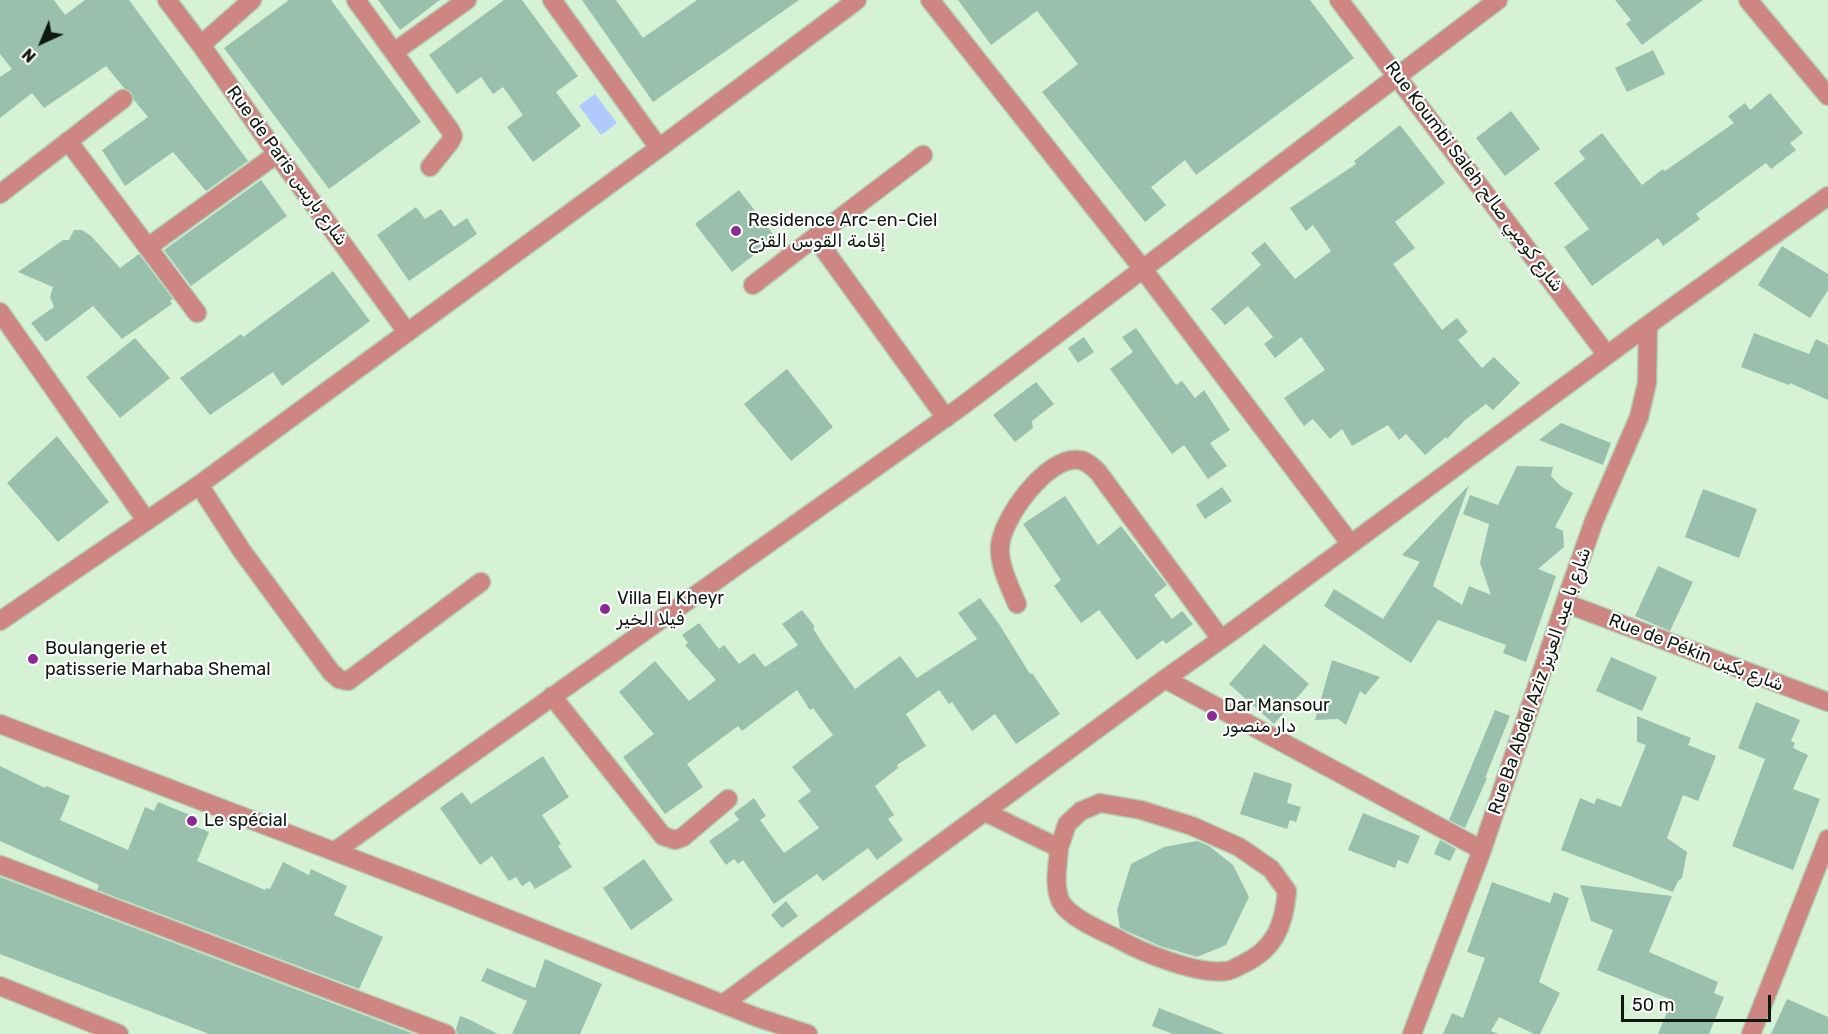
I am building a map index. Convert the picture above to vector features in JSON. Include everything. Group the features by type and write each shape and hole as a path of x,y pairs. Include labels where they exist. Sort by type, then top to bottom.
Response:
{"street":[{"name":"Rue de Paris شارع باريس","path":"167,0 407,332"},
{"path":"201,45 252,0"},
{"path":"356,0 453,136 430,166"},
{"path":"394,52 467,0"},
{"path":"552,0 659,148"},
{"path":"0,621 199,485 857,0"},
{"path":"930,0 1142,268 1350,543"},
{"name":"Rue Koumbi Saleh شارع كومبي صالح","path":"1339,0 1607,355"},
{"path":"335,851 945,418 1498,0"},
{"path":"1748,0 1828,96"},
{"path":"0,194 123,99"},
{"path":"68,141 197,313"},
{"path":"148,247 277,154"},
{"path":"753,285 923,155"},
{"path":"723,1004 1648,324 1828,196"},
{"path":"815,237 945,418"},
{"path":"0,312 146,520"},
{"name":"Rue Ba Abdel Aziz شارع با عبد العزيز","path":"1412,1034 1482,850 1594,521 1640,417 1647,383 1648,324"},
{"path":"1017,604 1001,560 1002,534 1010,515 1023,498 1053,469 1068,461 1079,460 1090,464 1098,472 1221,639"},
{"path":"199,485 242,551 331,672 339,679 348,681 481,582"},
{"name":"Rue de Pékin شارع بكين","path":"1565,603 1828,702"},
{"path":"1165,679 1482,850"},
{"path":"552,696 663,836 675,840 683,837 728,799"},
{"path":"0,723 335,851 723,1004 753,1026 807,1034"},
{"path":"1100,803 1141,810 1192,826 1239,847 1271,869 1287,891 1285,915 1272,944 1253,959 1227,971 1197,969 1138,950 1069,912 1061,901 1056,875 1059,848 1066,824 1081,811 1100,803"},
{"path":"985,812 1059,848"},
{"path":"1751,1034 1828,839"},
{"path":"0,865 446,1034"},
{"path":"0,986 119,1034"}],"water":[{"path":"595,94 617,123 601,135 579,106"}],"building":[{"path":"0,0 54,0 65,15 85,0 129,0 248,161 206,191 173,152 125,186 102,150 148,117 134,100 131,92 124,88 106,66 44,108 32,93 0,118 0,77 12,69 0,54"},
{"path":"289,0 331,0 421,122 329,189 224,48"},
{"path":"378,0 440,0 400,30"},
{"path":"504,0 522,0 578,76 556,92 581,126 533,162 507,127 523,115 503,87 493,94 481,77 457,94 429,55"},
{"path":"582,0 616,0 643,38 697,0 799,0 653,102"},
{"path":"958,0 1310,0 1354,58 1196,175 1185,160 1151,187 1166,205 1145,222 1042,92 1078,64 1037,11 991,45"},
{"path":"1615,0 1703,0 1642,45 1626,24 1631,20"},
{"path":"1653,50 1665,74 1627,92 1615,68"},
{"path":"1770,93 1803,133 1790,143 1796,150 1771,169 1766,163 1696,214 1700,219 1663,246 1658,238 1592,286 1564,247 1589,229 1554,183 1585,159 1579,151 1602,133 1642,185 1734,123 1728,116 1745,103 1750,110"},
{"path":"1511,111 1540,149 1505,176 1476,138"},
{"path":"1400,125 1445,183 1395,222 1415,248 1393,264 1442,330 1457,318 1468,332 1458,340 1482,368 1494,357 1520,383 1493,410 1486,404 1464,421 1447,439 1446,437 1425,455 1406,434 1399,440 1388,425 1352,446 1342,429 1330,439 1313,419 1304,426 1284,398 1325,370 1301,337 1275,358 1264,344 1273,337 1248,306 1225,325 1211,309 1261,265 1251,253 1265,242 1295,279 1331,251 1313,225 1306,231 1290,208 1356,164 1354,161"},
{"path":"261,180 287,216 191,286 164,250"},
{"name":"Residence Arc-en-Ciel إقامة القوس القزح","path":"739,190 776,238 732,272 695,224"},
{"path":"416,207 425,219 441,209 454,227 467,218 477,234 409,281 377,235"},
{"path":"74,230 82,230 91,236 120,268 139,254 173,299 170,301 172,304 122,339 93,306 46,342 31,323 54,307 50,297 53,287 18,272 63,240 69,240"},
{"path":"1782,246 1828,274 1828,290 1810,318 1758,285"},
{"path":"333,271 370,321 282,386 273,372 210,415 180,378 241,334 243,337"},
{"path":"1136,328 1176,385 1182,381 1195,398 1204,390 1230,430 1210,443 1227,466 1208,479 1184,445 1172,454 1110,369 1133,352 1122,337"},
{"path":"1754,333 1809,354 1816,339 1828,345 1828,400 1790,383 1789,385 1741,367"},
{"path":"1084,337 1094,352 1078,363 1068,348"},
{"path":"135,338 170,378 120,418 86,377"},
{"path":"787,369 833,427 791,461 744,404"},
{"path":"1036,382 1054,404 1032,421 1033,428 1015,442 993,415"},
{"path":"1561,423 1611,443 1603,465 1539,440"},
{"path":"57,436 109,502 58,542 7,483"},
{"path":"1517,466 1553,467 1551,476 1562,487 1573,493 1555,527 1563,531 1564,547 1538,569 1556,576 1526,662 1503,653 1506,645 1438,620 1411,663 1324,606 1334,589 1383,619 1420,562 1402,555 1469,485 1433,586 1462,605 1469,586 1491,595 1480,563 1489,524 1463,514 1470,495 1498,505"},
{"path":"1222,487 1232,501 1205,519 1196,505"},
{"path":"1703,489 1757,509 1739,558 1685,537"},
{"path":"1065,496 1098,545 1121,526 1167,585 1154,595 1172,619 1182,611 1193,624 1166,644 1163,640 1137,660 1099,610 1081,623 1054,586 1061,580 1023,524"},
{"path":"1658,566 1693,582 1670,631 1635,616"},
{"path":"980,598 1030,674 1032,673 1060,714 1016,744 995,714 972,731 952,702 949,704 939,690 906,714 926,746 897,765 898,768 875,786 894,815 888,819 903,840 877,860 868,848 823,881 817,874 774,904 743,860 738,864 734,859 726,865 709,841 739,820 734,813 754,798 766,816 760,820 784,853 819,828 798,801 811,791 792,767 833,735 813,708 810,710 797,690 742,731 738,726 687,764 703,787 665,814 623,757 654,734 619,692 655,661 689,701 716,680 685,645 688,643 682,635 699,623 719,649 724,645 739,664 754,653 765,667 798,645 782,624 802,610 855,689 900,656 917,678 977,639 958,613"},
{"path":"1264,644 1309,684 1274,724 1229,684"},
{"path":"1611,657 1657,677 1642,711 1596,691"},
{"path":"1332,660 1380,677 1365,695 1360,691 1346,725 1338,719 1315,720"},
{"path":"1756,702 1800,720 1791,741 1795,743 1793,748 1808,755 1793,789 1820,799 1793,870 1732,846 1765,759 1738,748"},
{"path":"1495,710 1510,716 1465,828 1449,820"},
{"path":"1637,716 1691,738 1688,745 1716,756 1698,801 1683,795 1667,838 1687,852 1682,878 1673,892 1561,850 1580,798 1594,804 1597,798 1621,807 1646,745 1637,742"},
{"path":"543,756 569,797 542,815 561,844 558,846 572,867 535,889 530,881 522,886 516,877 509,881 492,856 480,865 440,808 462,792 471,804"},
{"path":"0,766 45,788 46,786 70,796 60,820 128,850 145,807 154,811 158,802 190,815 187,823 209,832 197,861 265,890 270,889 283,862 309,875 311,869 347,886 334,915 383,937 359,989 97,890 99,885 0,841"},
{"path":"1254,772 1292,784 1287,803 1301,807 1296,822 1290,820 1287,829 1240,814"},
{"path":"1363,813 1420,836 1408,864 1398,860 1395,868 1348,850"},
{"path":"1440,840 1456,849 1450,861 1434,854"},
{"path":"1197,841 1209,846 1233,865 1249,897 1226,945 1197,957 1160,946 1120,928 1117,910 1131,864 1164,847"},
{"path":"644,859 673,900 631,930 603,888"},
{"path":"0,877 414,1034 209,1034 0,954"},
{"path":"1492,882 1550,903 1554,892 1569,898 1539,982 1560,993 1540,1034 1534,1034 1499,1017 1491,1031 1499,1034 1443,1034 1452,1013 1463,1018 1485,958 1467,952"},
{"path":"1580,885 1672,896 1649,952 1718,982 1714,993 1724,997 1709,1034 1658,1034 1672,1000 1597,970 1613,930 1591,921"},
{"path":"786,901 798,916 782,928 771,915"},
{"path":"545,959 602,984 580,1034 512,1034 527,1001 481,981 487,968 535,988"},
{"path":"1787,999 1828,1017 1828,1034 1771,1034"},
{"path":"1159,1008 1223,1034 1173,1034 1152,1026"},
{"path":"460,1016 498,1034 457,1034 456,1029"}],"place":[{"name":"Residence Arc-en-Ciel إقامة القوس القزح","path":"736,231"},
{"name":"Villa El Kheyr فيلا الخير","path":"605,609"},
{"name":"Boulangerie et patisserie Marhaba Shemal","path":"33,659"},
{"name":"Dar Mansour دار منصور","path":"1212,716"},
{"name":"Le spécial","path":"192,821"}]}
